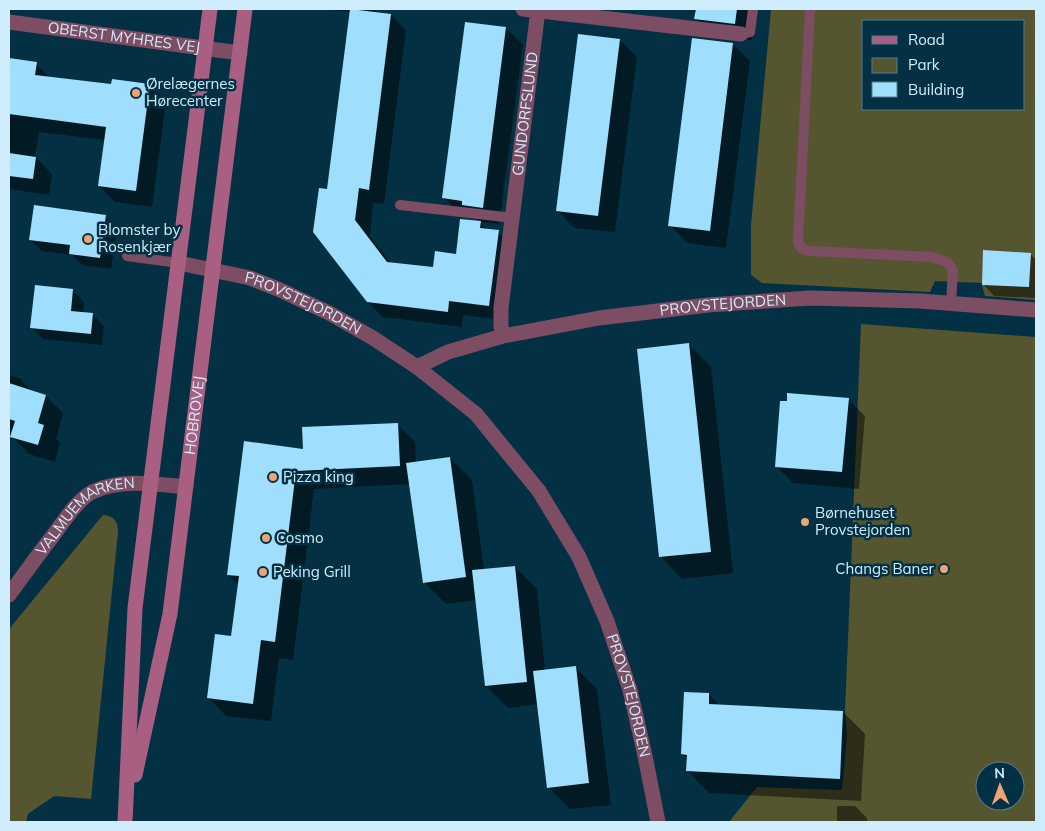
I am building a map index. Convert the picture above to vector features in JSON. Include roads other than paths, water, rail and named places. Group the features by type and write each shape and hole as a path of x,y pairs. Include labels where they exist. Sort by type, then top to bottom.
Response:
{"main road":[{"name":"HOBROVEJ","path":"126,820 135,608 210,9"},
{"name":"HOBROVEJ","path":"126,820 170,614 245,9"}],"street":[{"name":"GUNDORFSLUND","path":"503,336 501,308 513,218 530,10 594,13 741,34"},
{"name":"OBERST MYHRES VEJ","path":"9,22 240,53"},
{"name":"PROVSTEJORDEN","path":"179,263 250,278 331,314 373,338 417,367 476,414 539,491 579,557 607,621 630,690 658,822"},
{"name":"PROVSTEJORDEN","path":"417,367 448,352 503,336 598,318 708,305 810,298 1036,310"},
{"name":"VALMUEMARKEN","path":"9,595 70,512 91,492 111,485 152,483 186,487"}],"lane":[{"name":"GUNDORFSLUND","path":"741,34 750,32 753,9"},
{"path":"810,9 798,242 802,249 812,252 931,257 947,262 954,270 951,304"},
{"path":"400,206 513,218"},
{"path":"127,256 179,263"}],"place":[{"name":"Ørelægernes Hørecenter","path":"136,93"},
{"name":"Blomster by Rosenkjær","path":"88,239"},
{"name":"Pizza king","path":"273,477"},
{"name":"Børnehuset Provstejorden","path":"805,522"},
{"name":"Cosmo","path":"266,538"},
{"name":"Changs Baner","path":"944,569"},
{"name":"Peking Grill","path":"263,572"}]}
